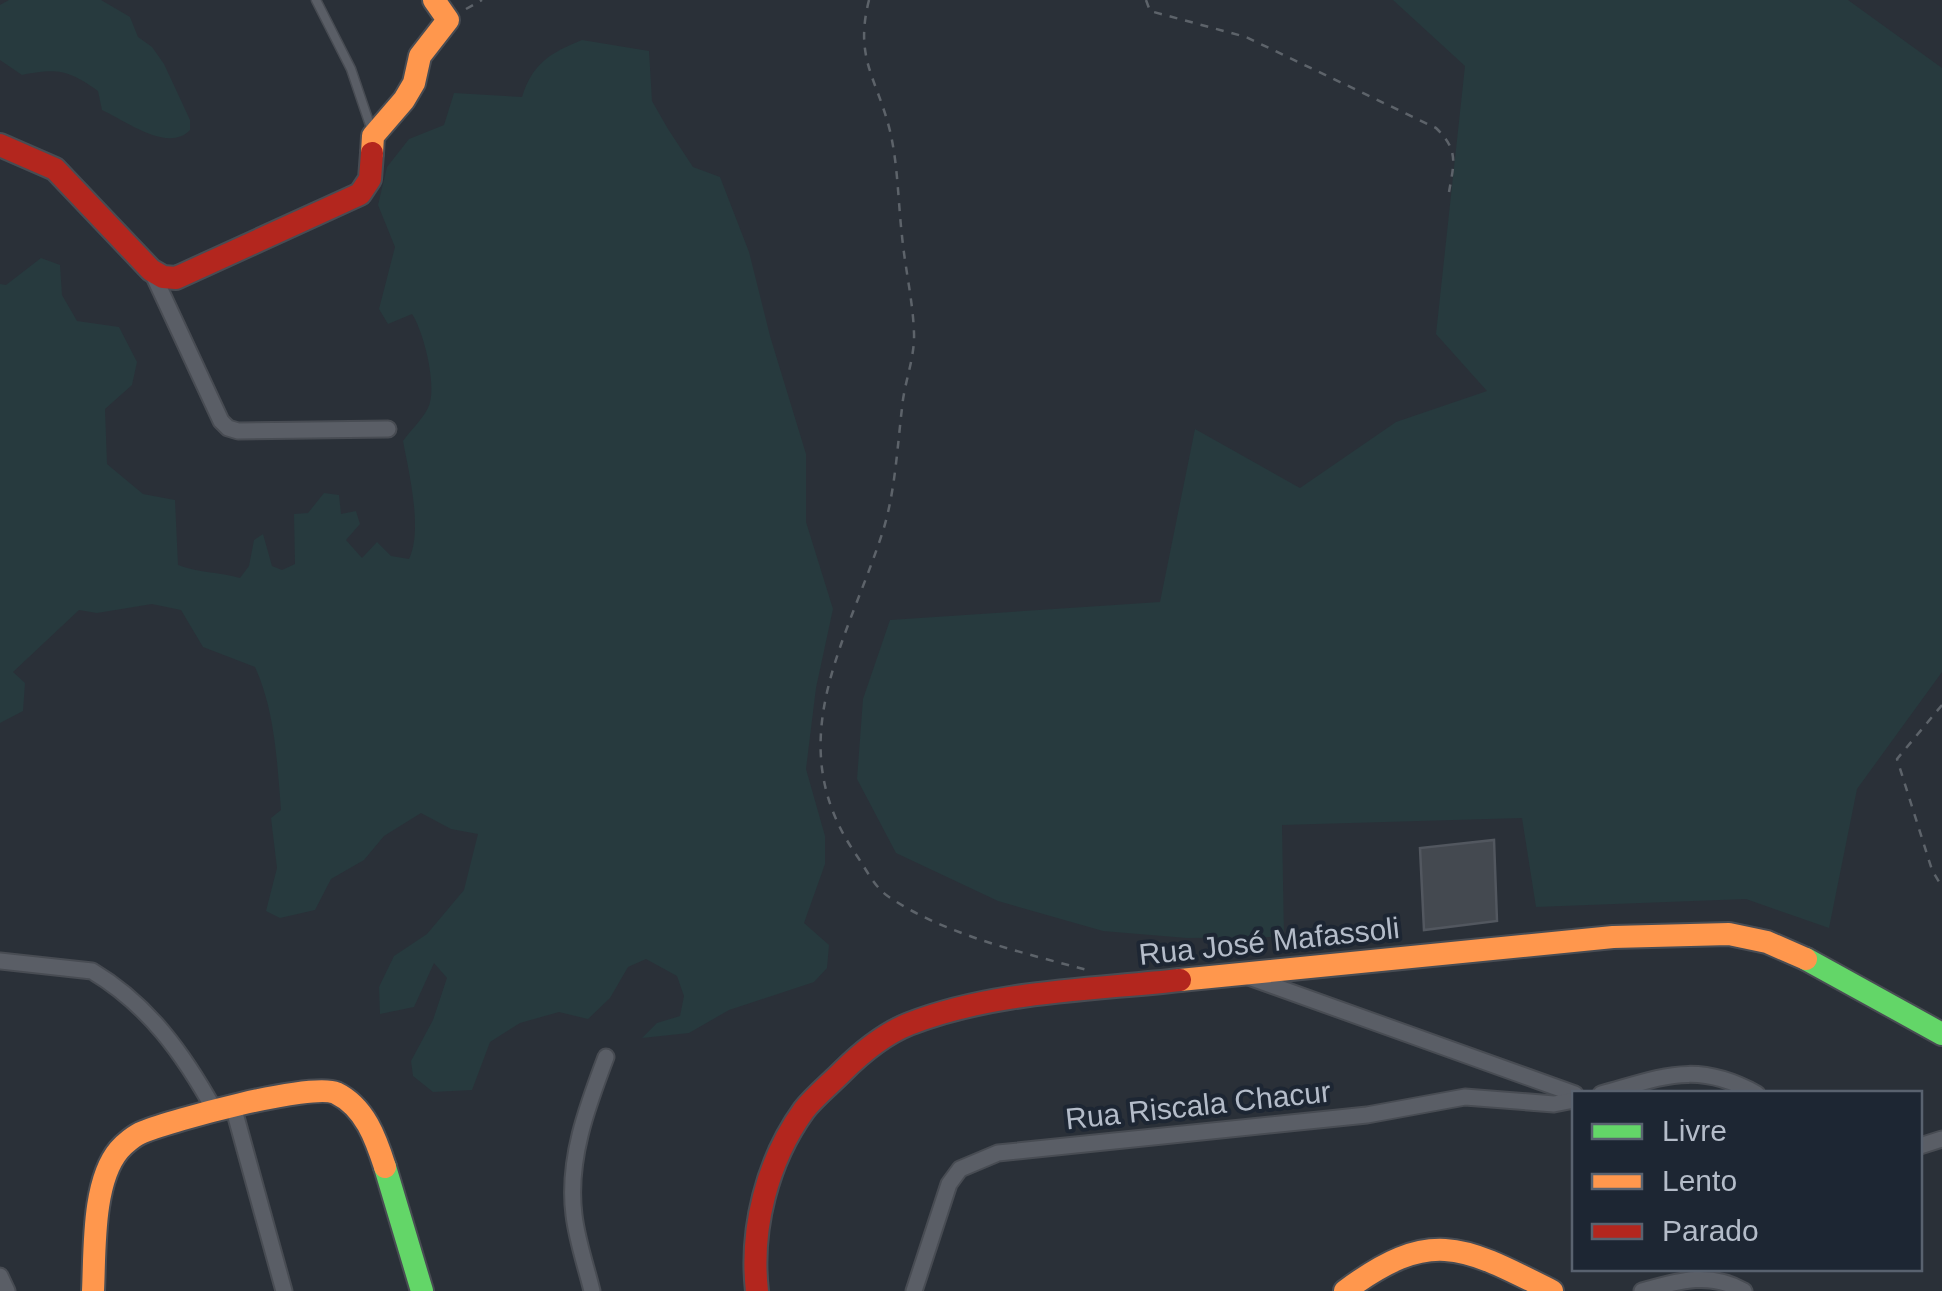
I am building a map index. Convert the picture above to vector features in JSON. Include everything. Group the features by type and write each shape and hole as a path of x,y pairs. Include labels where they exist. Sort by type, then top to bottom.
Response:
{"street":[{"path":"0,145 55,169 151,270 163,277 189,274 360,194 370,178 373,136 404,100 414,83 420,56 448,20 434,0"},
{"path":"151,270 221,421 228,428 388,429"},
{"name":"Rua José Mafassoli","path":"757,1291 760,1208 780,1151 805,1109 862,1052 906,1025 952,1010 1005,1000 1237,973 1612,937 1728,934 1767,942 1818,965 1942,1034"},
{"path":"0,961 92,971 160,1026 224,1108 284,1291"},
{"path":"1237,973 1572,1095"},
{"path":"592,1291 574,1215 573,1176 584,1120 606,1057"},
{"path":"1611,1091 1680,1073 1713,1075 1752,1091"},
{"path":"93,1291 97,1213 108,1169 119,1150 140,1133 224,1108 324,1089 355,1107 375,1135 422,1291"},
{"name":"Rua Riscala Chacur","path":"914,1291 949,1184 960,1169 998,1153 1367,1115 1465,1097 1554,1104 1572,1097"},
{"path":"1345,1291 1386,1260 1433,1247 1480,1255 1552,1291"},
{"path":"0,1276 7,1291"},
{"path":"1642,1291 1692,1278 1715,1279 1744,1291"}],"lane":[{"path":"316,0 351,69 373,136"}],"path":[{"path":"869,0 863,32 865,63 889,128 895,160 914,335 883,533 857,598 818,735 824,787 830,809 849,845 884,894 921,916 1022,952 1090,970"},
{"path":"1146,0 1150,12 1246,37 1436,128 1448,140 1455,160 1450,192"},
{"path":"1942,704 1897,759 1932,870 1942,887"}],"green space":[{"path":"9,0 101,0 130,17 138,37 152,47 164,64 190,120 190,130 170,138 147,133 102,110 98,91 79,79 54,71 22,75 0,60 0,5"},
{"path":"1393,0 1848,0 1942,68 1942,672 1857,789 1829,928 1746,899 1536,907 1522,818 1282,825 1284,937 1187,938 1103,931 998,901 896,853 857,779 863,699 890,620 1160,602 1195,429 1300,488 1396,422 1487,391 1436,334 1465,66"},
{"path":"582,40 649,51 652,101 693,167 720,177 749,252 806,454 806,522 833,609 816,688 806,769 825,836 825,864 804,923 829,945 827,968 814,982 729,1010 689,1033 642,1038 657,1023 680,1016 684,996 677,976 646,959 628,967 610,998 588,1019 559,1012 520,1023 490,1042 472,1090 433,1092 413,1076 411,1061 433,1020 447,978 434,963 414,1007 380,1014 379,987 394,956 427,934 464,890 478,834 451,829 421,813 384,836 364,860 331,879 315,910 280,918 266,911 277,868 271,818 281,810 267,701 255,667 203,647 181,610 152,604 97,613 79,610 13,672 25,683 23,711 0,723 0,284 6,285 41,258 60,265 62,295 77,321 119,327 137,362 132,385 105,409 107,464 143,494 175,500 178,565 240,578 249,566 254,540 263,534 272,566 282,570 295,564 294,514 308,513 324,493 339,495 341,514 356,511 360,524 346,540 362,558 377,542 391,556 409,559 415,517 403,441 428,408 431,387 425,346 412,314 388,324 379,309 395,247 378,205 387,167 409,139 444,125 454,93 522,97 537,67"}],"building":[{"path":"1494,840 1497,921 1424,930 1420,848"}],"traffic: fast":[{"path":"1806,959 1942,1034"},
{"path":"385,1167 422,1291"}],"traffic: slow":[{"path":"372,153 373,136 404,100 414,83 420,56 448,20 434,0"},
{"path":"1180,980 1613,937 1729,934 1767,942 1806,959"},
{"path":"93,1291 97,1218 104,1180 119,1150 143,1132 272,1097 336,1093 362,1115 385,1167"},
{"path":"1345,1291 1401,1258 1447,1250 1494,1263 1552,1291"}],"traffic: jam":[{"path":"0,145 55,169 151,270 163,277 176,278 360,194 370,179 372,153"},
{"path":"757,1291 759,1220 780,1151 808,1105 873,1045 909,1024 974,1005 1043,993 1180,980"}]}
